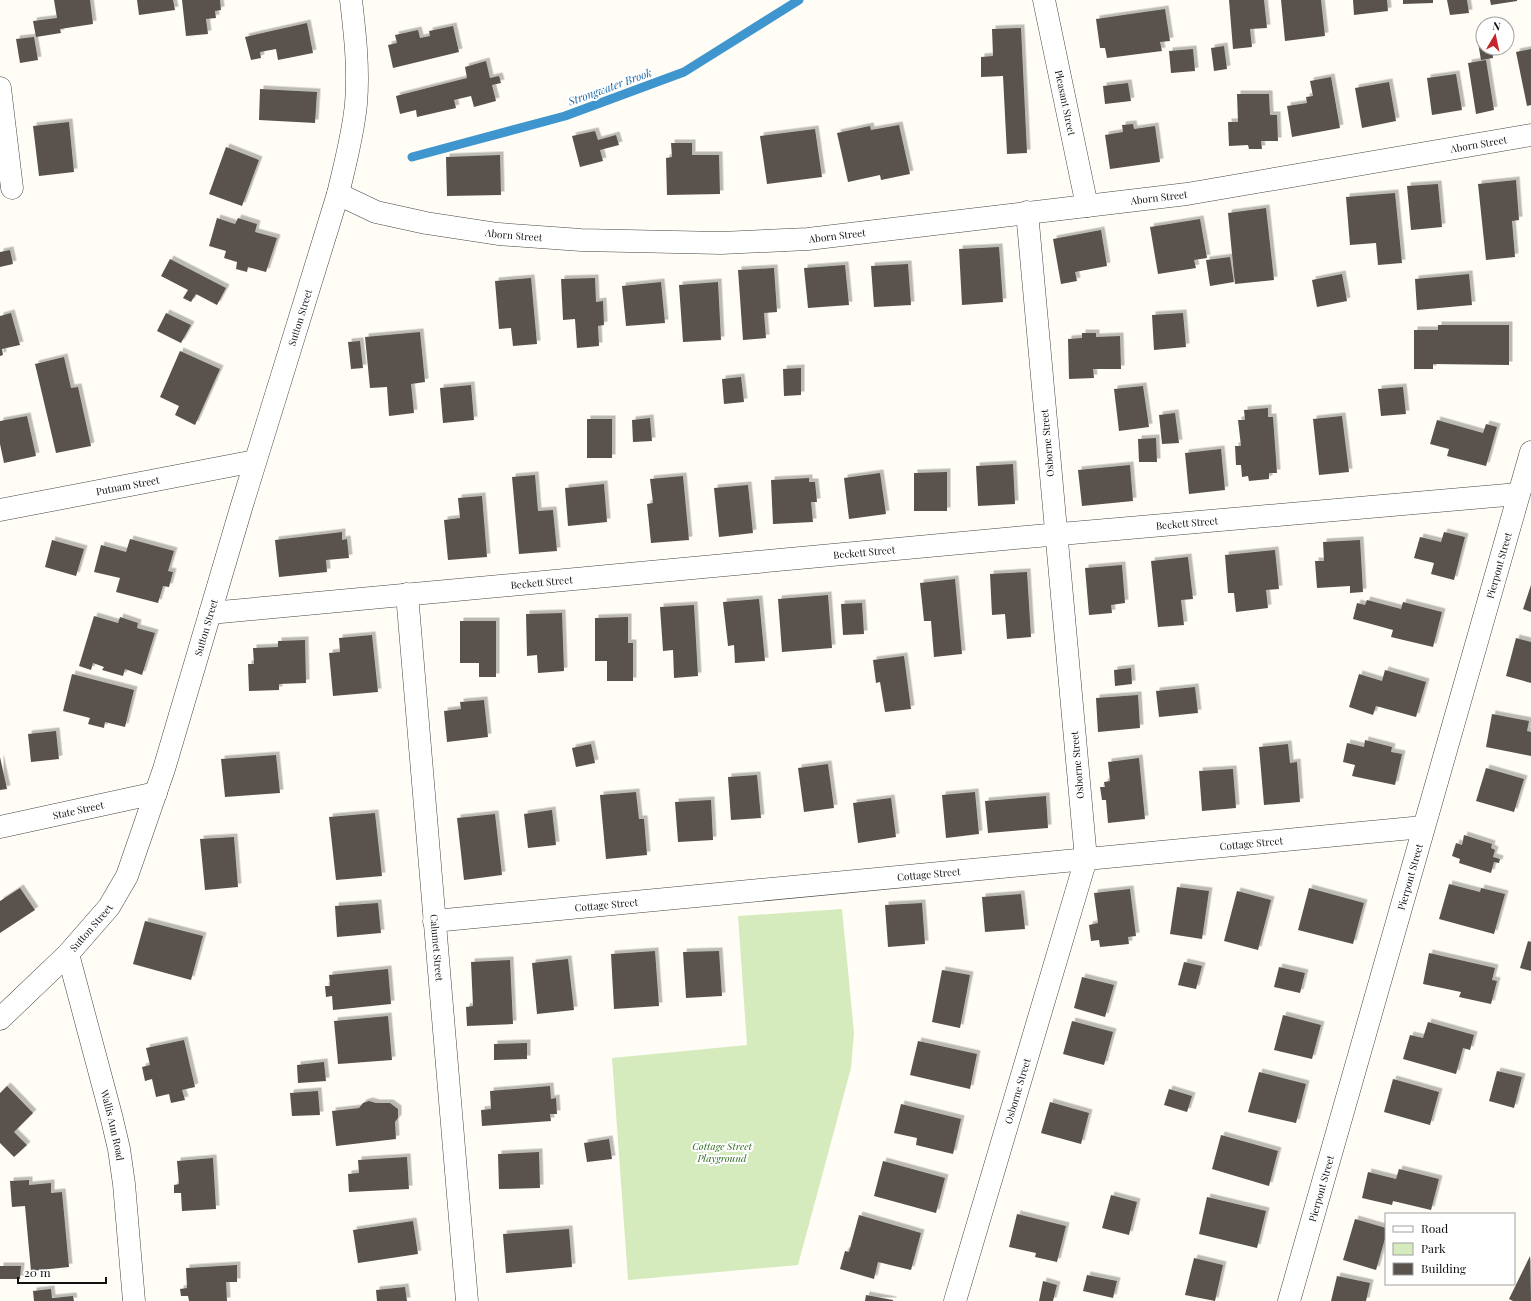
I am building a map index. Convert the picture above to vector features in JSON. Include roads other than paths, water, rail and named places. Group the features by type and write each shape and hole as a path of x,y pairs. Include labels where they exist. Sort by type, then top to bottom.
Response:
{"street":[{"path":"338,194 350,144 356,104 358,69 351,0"},
{"name":"Pleasant Street","path":"1044,0 1087,206"},
{"path":"0,88 12,188"},
{"name":"Aborn Street","path":"338,194 376,212 433,224 505,234 581,240 721,243 808,239 1186,194 1531,135"},
{"name":"Sutton Street","path":"0,1019 68,954 109,907 127,876 156,793 322,242 338,194"},
{"name":"Osborne Street","path":"955,1301 1086,858 1055,534 1027,212"},
{"name":"Putnam Street","path":"0,510 256,461"},
{"name":"Pierpont Street","path":"1289,1301 1518,494 1530,463"},
{"name":"Beckett Street","path":"210,613 1055,534 1518,494"},
{"name":"Calumet Street","path":"407,594 467,1301"},
{"name":"State Street","path":"0,827 156,793"},
{"name":"Cottage Street","path":"434,921 1423,827"},
{"name":"Wallis Ann Road","path":"68,954 112,1115 119,1149 124,1184 134,1301"}],"waterway":[{"name":"Strongwater Brook","path":"412,157 565,116 684,72 799,0"}],"park label":[{"name":"Cottage Street Playground","path":"722,1152"}]}
